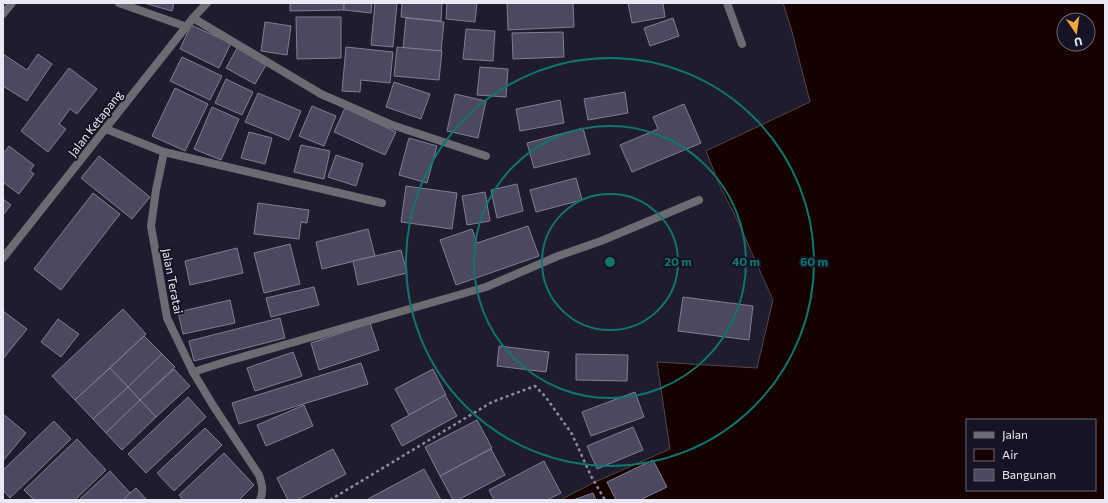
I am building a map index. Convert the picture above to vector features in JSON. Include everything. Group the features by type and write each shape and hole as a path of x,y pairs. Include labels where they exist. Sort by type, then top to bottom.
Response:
{"street":[{"path":"3,14 12,3"},
{"path":"119,3 187,27"},
{"name":"Jalan Ketapang","path":"3,258 193,18 207,3"},
{"path":"727,3 742,44"},
{"path":"193,18 321,94 392,125 486,156"},
{"path":"106,129 164,152 382,203"},
{"name":"Jalan Teratai","path":"164,152 156,190 151,226 167,318 193,372 214,407 259,475 263,487 260,500"},
{"path":"193,372 236,358 486,287 558,256 600,241 699,200"}],"path":[{"path":"330,500 492,402 535,386 545,396 572,434 591,476 605,500"}],"water":[{"path":"783,3 1105,3 1105,500 560,500 595,482 670,449 657,362 757,368 773,300 735,215 719,184 706,151 810,102"}],"building":[{"path":"144,3 174,3 172,11"},
{"path":"290,3 344,3 344,10 290,11"},
{"path":"344,3 372,3 371,13 344,10"},
{"path":"375,3 397,3 393,47 371,45"},
{"path":"402,3 442,3 441,21 401,17"},
{"path":"447,3 477,3 475,22 446,19"},
{"path":"507,3 573,3 574,27 508,30"},
{"path":"628,3 663,3 665,17 632,23"},
{"path":"296,17 341,17 341,58 297,59"},
{"path":"406,18 444,22 441,51 403,48"},
{"path":"673,18 679,36 650,46 644,28"},
{"path":"265,22 291,26 287,55 261,51"},
{"path":"191,25 231,43 219,68 180,49"},
{"path":"466,29 495,31 493,61 463,59"},
{"path":"563,32 564,57 513,59 512,33"},
{"path":"346,47 393,52 390,83 361,80 360,92 342,91"},
{"path":"397,47 442,51 439,80 394,76"},
{"path":"237,48 266,65 255,84 226,68"},
{"path":"3,54 27,70 38,54 52,64 27,101 3,86"},
{"path":"182,57 222,76 210,100 170,81"},
{"path":"480,67 508,69 506,97 477,95"},
{"path":"69,68 97,89 77,114 70,109 59,124 66,129 48,152 21,131"},
{"path":"226,79 253,92 242,115 215,103"},
{"path":"394,82 430,94 421,119 386,107"},
{"path":"175,88 208,104 185,151 152,136"},
{"path":"625,92 628,113 588,120 584,99"},
{"path":"258,93 301,111 289,140 245,122"},
{"path":"455,94 486,101 478,138 447,131"},
{"path":"560,100 564,123 520,131 516,109"},
{"path":"684,104 701,143 632,172 620,145 658,129 653,117"},
{"path":"312,106 336,116 324,146 299,136"},
{"path":"212,107 239,119 221,160 194,149"},
{"path":"345,108 396,132 385,155 334,132"},
{"path":"583,128 590,154 534,168 527,143"},
{"path":"249,132 272,138 265,164 241,158"},
{"path":"409,138 437,146 427,183 399,175"},
{"path":"301,145 330,151 324,179 294,172"},
{"path":"9,146 34,165 30,171 34,174 19,194 4,183 3,185 3,154"},
{"path":"336,155 363,164 356,186 328,177"},
{"path":"99,156 150,197 132,219 81,178"},
{"path":"576,178 582,200 536,212 530,190"},
{"path":"517,184 523,211 497,218 491,190"},
{"path":"406,186 457,193 452,229 401,222"},
{"path":"485,192 490,221 467,225 462,196"},
{"path":"93,193 120,214 61,290 34,269"},
{"path":"3,199 11,205 3,215"},
{"path":"258,203 309,210 307,223 301,222 299,239 254,234"},
{"path":"528,226 539,256 456,285 440,240 472,229 477,243"},
{"path":"368,229 375,256 322,269 316,242"},
{"path":"290,244 300,284 264,293 254,253"},
{"path":"237,248 243,273 190,285 185,261"},
{"path":"401,250 407,273 358,285 353,261"},
{"path":"314,287 319,305 271,317 266,298"},
{"path":"683,297 753,306 749,340 678,331"},
{"path":"230,300 235,323 183,334 178,312"},
{"path":"123,309 146,334 75,400 52,376"},
{"path":"3,311 27,329 3,359"},
{"path":"280,318 285,338 194,361 189,341"},
{"path":"58,319 79,334 61,357 41,342"},
{"path":"370,323 379,350 319,370 311,343"},
{"path":"144,336 162,354 128,387 110,368"},
{"path":"499,346 549,352 546,372 497,366"},
{"path":"293,352 302,376 255,391 247,368"},
{"path":"162,354 175,367 140,400 128,387"},
{"path":"576,354 628,355 627,381 576,380"},
{"path":"361,363 368,384 239,424 232,403"},
{"path":"110,368 128,387 93,419 75,400"},
{"path":"174,369 190,386 156,417 140,400"},
{"path":"433,369 446,395 409,415 395,389"},
{"path":"128,387 140,400 106,433 93,419"},
{"path":"635,392 644,417 591,436 582,412"},
{"path":"445,395 457,416 402,446 391,425"},
{"path":"188,397 206,417 146,473 128,454"},
{"path":"140,400 156,417 122,450 106,433"},
{"path":"304,405 313,426 266,446 257,425"},
{"path":"3,414 26,433 3,461"},
{"path":"477,420 492,448 440,476 425,447"},
{"path":"54,421 71,439 10,498 3,490 3,470"},
{"path":"633,427 643,450 597,469 587,446"},
{"path":"205,428 222,445 174,491 157,473"},
{"path":"77,439 106,470 75,500 34,500 24,490"},
{"path":"333,449 346,474 297,500 288,500 277,478"},
{"path":"491,449 505,475 458,500 453,500 440,476"},
{"path":"224,453 254,485 239,500 183,500 179,495"},
{"path":"653,460 667,487 640,500 616,500 607,482"},
{"path":"544,461 561,493 547,500 494,500 489,490"},
{"path":"424,469 441,500 366,500"},
{"path":"110,471 130,493 123,500 79,500"},
{"path":"136,488 147,500 123,500 130,493"},
{"path":"593,493 596,500 573,500"}]}
